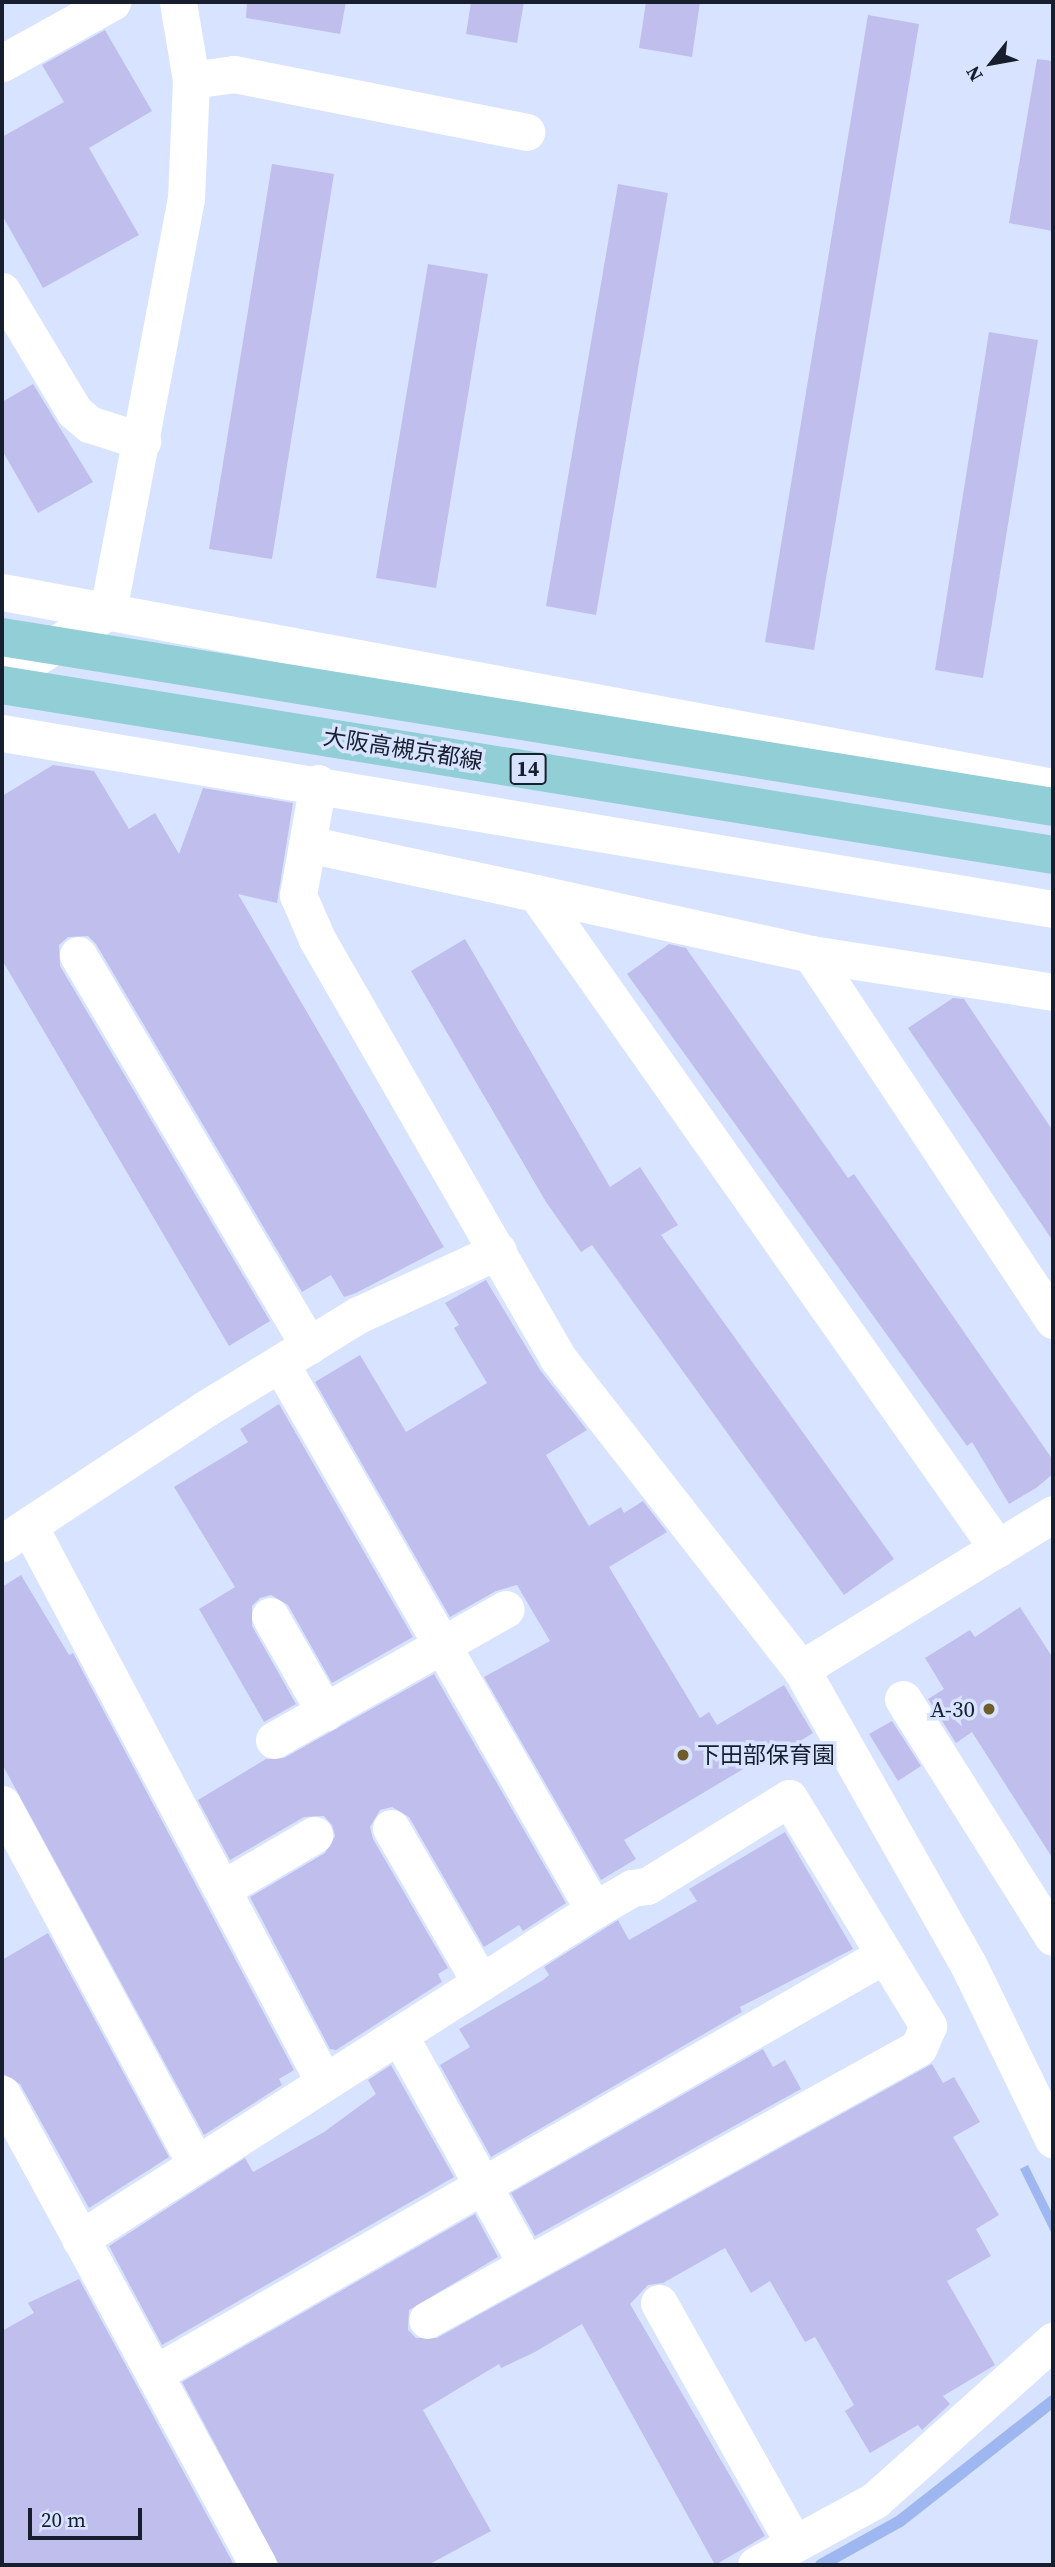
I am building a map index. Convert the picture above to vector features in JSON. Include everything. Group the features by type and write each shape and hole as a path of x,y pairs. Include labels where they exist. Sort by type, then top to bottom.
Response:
{"main road":[{"name":"大阪高槻京都線","path":"2,637 1053,807"},
{"name":"大阪高槻京都線","path":"2,685 1053,855"}],"street":[{"path":"2,63 112,2"},
{"path":"2,680 108,611 186,199 191,80 178,2"},
{"path":"191,80 234,74 526,132"},
{"path":"2,291 74,411 100,429 142,441"},
{"path":"2,592 1053,787"},
{"path":"2,733 317,783 1053,909"},
{"path":"317,783 298,895 317,939 557,1357 801,1669 968,1964 1053,2139"},
{"path":"307,844 811,954 1053,992"},
{"path":"536,893 998,1549"},
{"path":"811,954 1053,1320"},
{"path":"78,955 294,1354 443,1647 594,1910"},
{"path":"324,2082 222,1889 15,1535 358,1315 498,1251"},
{"path":"801,1669 1053,1514"},
{"path":"274,1740 443,1647 506,1609"},
{"path":"270,1616 325,1712"},
{"path":"902,1699 1053,1937"},
{"path":"80,2239 594,1910 632,1888 647,1886 789,1798 928,2026 918,2048 427,2320"},
{"path":"2,1804 196,2164"},
{"path":"391,1828 481,1983"},
{"path":"222,1889 314,1835"},
{"path":"154,2374 884,1955"},
{"path":"398,2035 527,2265"},
{"path":"2,2095 258,2565"},
{"path":"659,2302 794,2544"},
{"path":"756,2565 875,2500 1053,2341"}],"water":[{"path":"1028,2165 1053,2215 1053,2236 1020,2169"}],"building":[{"path":"247,2 346,2 340,34 246,18"},
{"path":"471,2 524,2 517,43 466,34"},
{"path":"646,2 700,2 692,57 639,48"},
{"path":"868,15 919,24 814,650 765,642"},
{"path":"105,30 152,111 89,148 139,235 43,288 2,215 2,137 64,102 42,65"},
{"path":"1037,59 1053,61 1053,231 1009,223"},
{"path":"272,164 334,174 272,559 209,549"},
{"path":"618,184 668,193 596,615 546,606"},
{"path":"428,264 488,274 436,588 376,578"},
{"path":"989,332 1038,340 983,678 935,670"},
{"path":"33,384 93,482 38,513 2,450 2,402"},
{"path":"53,765 94,771 129,829 155,813 179,854 203,788 293,803 277,903 238,894 444,1247 344,1297 331,1275 302,1292 96,944 88,936 68,937 59,945 60,966 270,1321 229,1346 2,960 2,796"},
{"path":"465,939 610,1187 640,1167 678,1225 661,1235 894,1559 844,1595 592,1245 581,1252 546,1202 411,971"},
{"path":"669,944 686,948 848,1178 854,1174 1053,1460 1053,1474 1036,1488 1009,1504 972,1442 967,1446 627,974"},
{"path":"953,998 964,999 1053,1131 1053,1241 908,1028"},
{"path":"486,1280 540,1370 587,1430 546,1455 589,1526 621,1507 624,1513 643,1501 667,1532 609,1567 700,1718 709,1712 717,1725 784,1685 813,1733 763,1764 760,1759 624,1840 636,1859 601,1880 484,1677 550,1641 517,1585 496,1591 450,1617 315,1382 360,1355 406,1432 487,1383 454,1328 459,1325 445,1303"},
{"path":"279,1404 413,1637 332,1683 288,1605 271,1595 260,1598 252,1606 252,1626 296,1704 264,1722 199,1609 235,1587 174,1487 248,1442 240,1429"},
{"path":"21,1575 69,1655 73,1653 294,2070 279,2079 282,2085 204,2135 2,1764 2,1587"},
{"name":"A-30","path":"1020,1607 1053,1658 1053,1859 972,1732 956,1743 928,1699 944,1689 925,1658 970,1630 975,1637"},
{"path":"434,1674 566,1903 523,1931 519,1925 484,1947 409,1817 392,1807 380,1810 370,1827 373,1839 448,1968 438,1974 442,1982 336,2050 330,2049 250,1897 325,1853 335,1836 332,1825 324,1816 304,1817 230,1860 198,1800 266,1759 284,1758"},
{"path":"892,1721 921,1766 898,1781 869,1734"},
{"path":"785,1832 853,1949 740,2007 742,2012 491,2157 440,2065 470,2047 459,2029 543,1980 549,1975 544,1967 618,1920 629,1940 697,1901 689,1889"},
{"path":"48,1933 169,2157 89,2208 20,2084 2,2073 2,1960"},
{"path":"763,2049 773,2067 785,2060 801,2089 535,2236 511,2193"},
{"path":"932,2064 943,2083 954,2077 980,2122 953,2137 999,2215 976,2229 991,2256 947,2281 995,2365 943,2396 950,2404 922,2430 918,2425 870,2453 845,2411 854,2405 815,2337 805,2342 770,2281 751,2293 725,2248 663,2283 648,2285 630,2304 765,2536 715,2565 582,2324 535,2352 501,2368 499,2364 423,2410 491,2531 428,2565 279,2565 182,2382 475,2214 498,2257 409,2310 408,2330 416,2338 437,2338"},
{"path":"391,2065 454,2177 162,2345 109,2246 245,2158 253,2172 324,2132 376,2094 368,2080"},
{"path":"79,2279 234,2565 2,2565 2,2331 34,2313 28,2303"}],"waterway":[{"path":"821,2565 900,2521 1053,2401"}],"place":[{"name":"A-30","path":"989,1709"},
{"name":"下田部保育園","path":"683,1755"}]}
